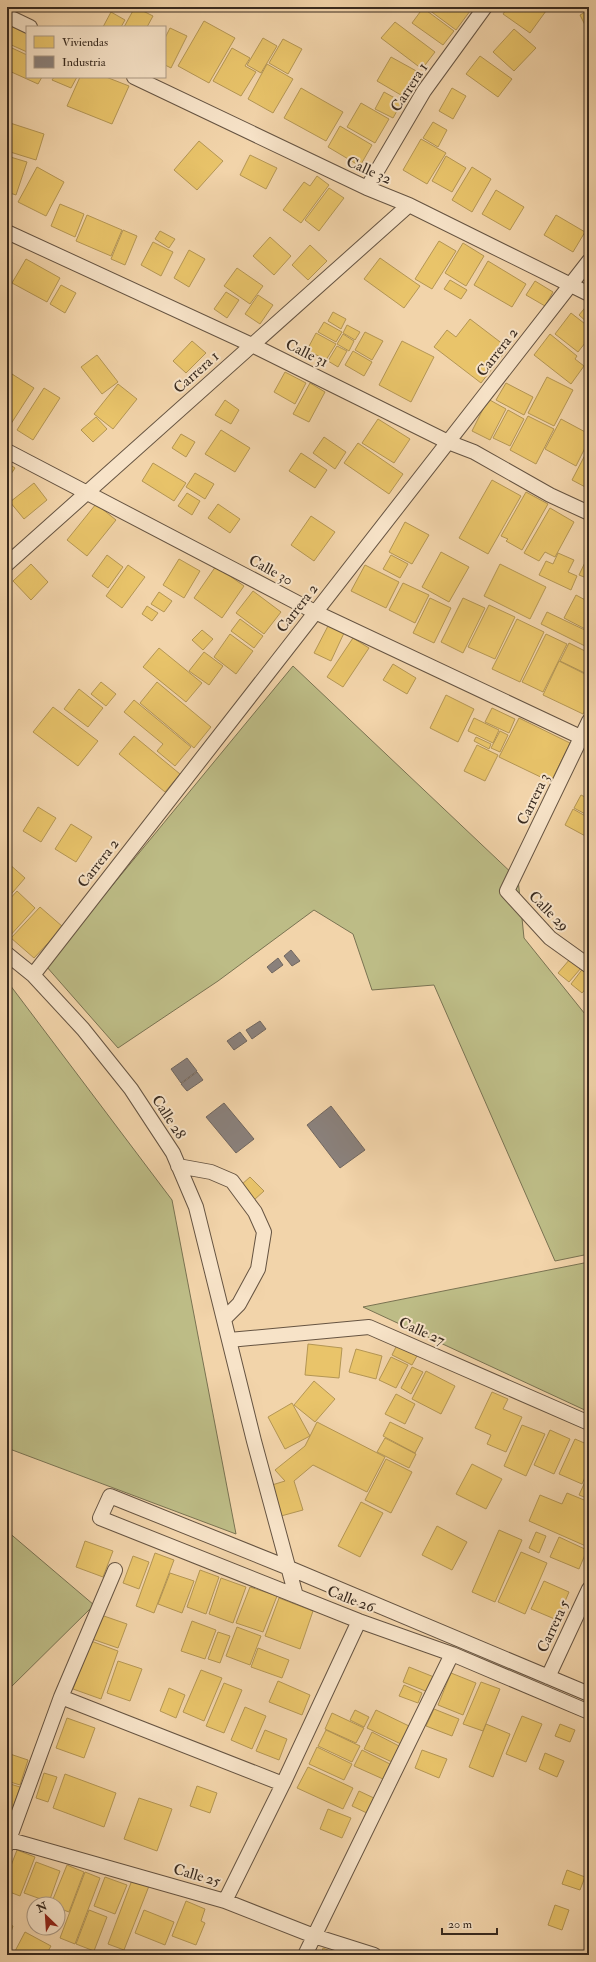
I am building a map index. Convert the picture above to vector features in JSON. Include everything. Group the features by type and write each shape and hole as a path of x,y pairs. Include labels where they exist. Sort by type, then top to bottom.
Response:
{"street":[{"name":"Carrera 1","path":"367,188 424,91 485,7"},
{"path":"7,16 28,26"},
{"name":"Calle 32","path":"136,78 367,188 409,205 570,286 589,294"},
{"name":"Carrera 1","path":"7,564 409,205"},
{"name":"Calle 31","path":"7,232 252,345 448,442 474,452 550,495 589,513"},
{"name":"Carrera 2","path":"32,975 589,261"},
{"name":"Calle 30","path":"7,451 315,612 585,739"},
{"name":"Carrera 3","path":"507,892 585,739 589,721"},
{"name":"Calle 29","path":"507,892 550,938 589,966"},
{"name":"Calle 28","path":"7,954 32,975 83,1029 131,1089 173,1153 196,1207 254,1442 296,1596"},
{"path":"178,1166 211,1172 232,1181 255,1212 264,1232 258,1268 239,1304 224,1320"},
{"name":"Calle 27","path":"229,1340 369,1327 589,1423"},
{"name":"Calle 26","path":"589,1694 289,1568 110,1496 100,1518 359,1621 452,1654 589,1712"},
{"path":"8,1841 61,1697 115,1570"},
{"name":"Carrera 5","path":"548,1677 589,1589"},
{"path":"225,1901 283,1784 359,1621"},
{"path":"305,1955 452,1654"},
{"path":"61,1697 283,1784"},
{"name":"Calle 25","path":"8,1841 225,1901 314,1936 374,1955"}],"shaded area":[{"path":"293,666 518,879 524,938 589,1019 589,1254 555,1261 434,985 372,990 353,934 314,910 218,981 118,1048 46,966"},
{"path":"7,981 172,1200 236,1534 7,1448"},
{"path":"589,1262 589,1412 363,1307"},
{"path":"7,1531 94,1605 7,1691"}],"building: Viviendas":[{"path":"135,7 153,16 148,26 125,26"},
{"path":"425,7 473,7 456,30"},
{"path":"508,7 541,7 546,11 530,33 503,14"},
{"path":"423,8 454,31 443,45 412,23"},
{"path":"589,10 589,33 580,15"},
{"path":"111,12 125,20 122,26 104,26"},
{"path":"204,21 235,38 209,83 178,66"},
{"path":"395,22 435,52 422,69 381,38"},
{"path":"11,24 26,32 26,52 7,43 7,32"},
{"path":"170,28 187,36 171,68 166,66 166,36"},
{"path":"514,29 536,48 514,71 493,52"},
{"path":"263,38 277,46 261,73 247,65"},
{"path":"283,39 302,49 288,74 269,63"},
{"path":"12,48 26,55 26,78 41,78 38,84 7,70 7,59"},
{"path":"232,48 250,58 245,66 256,72 241,96 213,81"},
{"path":"480,56 512,79 498,97 466,74"},
{"path":"391,57 420,73 406,98 377,81"},
{"path":"267,64 293,79 273,113 248,99"},
{"path":"53,78 76,78 71,88 52,80"},
{"path":"80,78 109,78 129,86 112,124 67,106"},
{"path":"301,88 343,112 326,141 284,118"},
{"path":"452,88 466,96 453,119 439,111"},
{"path":"384,92 402,102 393,118 375,109"},
{"path":"361,103 389,119 375,143 347,127"},
{"path":"7,122 44,134 36,160 7,151"},
{"path":"433,122 447,130 438,147 423,138"},
{"path":"340,126 372,145 360,166 328,147"},
{"path":"421,139 446,153 427,184 403,170"},
{"path":"199,141 223,161 197,190 174,170"},
{"path":"250,155 277,168 266,189 240,175"},
{"path":"7,156 27,162 16,195 7,192"},
{"path":"446,156 466,168 452,192 432,181"},
{"path":"37,167 64,182 46,216 18,202"},
{"path":"472,167 491,179 472,212 452,200"},
{"path":"317,176 329,185 301,223 283,210 304,182 310,186"},
{"path":"329,188 344,198 319,231 305,220"},
{"path":"496,190 524,207 510,230 482,214"},
{"path":"60,204 84,214 75,237 51,226"},
{"path":"87,215 122,230 111,256 76,241"},
{"path":"556,215 585,232 573,252 544,235"},
{"path":"123,230 137,236 125,265 111,259"},
{"path":"160,231 175,239 169,248 155,239"},
{"path":"270,237 291,256 274,275 253,256"},
{"path":"439,241 456,251 432,289 415,279"},
{"path":"153,242 173,252 161,276 141,265"},
{"path":"463,243 484,256 466,286 445,273"},
{"path":"310,245 327,261 308,280 292,265"},
{"path":"189,250 205,259 189,287 174,278"},
{"path":"380,258 420,286 404,308 364,279"},
{"path":"26,259 60,278 47,302 12,283"},
{"path":"488,261 526,284 512,307 474,285"},
{"path":"237,268 263,286 250,304 224,286"},
{"path":"450,280 467,290 461,299 444,289"},
{"path":"535,281 553,292 545,306 526,295"},
{"path":"61,285 76,293 65,313 50,304"},
{"path":"226,292 239,300 227,318 214,309"},
{"path":"258,295 273,305 260,324 245,314"},
{"path":"588,304 589,305 589,324 579,315"},
{"path":"333,312 346,319 341,329 328,321"},
{"path":"571,313 589,327 589,338 578,352 555,334"},
{"path":"470,319 508,348 481,383 434,347 447,330 456,337"},
{"path":"324,322 342,332 336,342 318,332"},
{"path":"347,325 360,332 355,340 343,333"},
{"path":"365,332 383,341 372,360 355,350"},
{"path":"316,333 336,344 326,360 307,350"},
{"path":"343,334 354,341 349,351 337,344"},
{"path":"550,334 577,356 575,359 584,366 571,384 534,355"},
{"path":"192,341 206,353 186,373 173,361"},
{"path":"402,341 434,357 411,402 379,385"},
{"path":"337,346 347,351 338,367 328,361"},
{"path":"353,351 372,362 364,376 345,365"},
{"path":"97,355 118,382 102,394 81,367"},
{"path":"285,372 306,383 295,404 274,392"},
{"path":"12,374 34,388 7,430 7,382"},
{"path":"547,377 573,390 554,426 528,413"},
{"path":"310,383 325,392 309,422 293,414"},
{"path":"506,383 533,397 524,415 496,400"},
{"path":"118,384 137,399 113,429 94,414"},
{"path":"44,388 60,398 33,440 17,430"},
{"path":"488,399 506,409 490,440 472,431"},
{"path":"225,400 239,410 231,424 215,415"},
{"path":"508,410 524,419 510,446 493,438"},
{"path":"528,416 554,429 536,464 510,450"},
{"path":"96,417 107,429 93,442 81,430"},
{"path":"378,419 410,439 394,463 362,443"},
{"path":"561,419 589,434 589,440 576,466 545,449"},
{"path":"221,430 250,448 235,472 205,454"},
{"path":"181,434 195,442 186,457 172,448"},
{"path":"324,437 346,452 335,469 313,453"},
{"path":"358,443 403,474 389,494 344,463"},
{"path":"301,453 327,470 315,488 289,471"},
{"path":"585,455 589,457 589,489 572,480"},
{"path":"7,463 15,468 7,480"},
{"path":"153,463 186,483 174,501 142,481"},
{"path":"195,473 214,484 205,499 186,487"},
{"path":"492,480 521,496 488,554 459,538"},
{"path":"34,483 47,500 24,519 10,502"},
{"path":"526,492 548,504 522,550 506,541 508,539 501,536"},
{"path":"187,493 200,501 192,515 178,506"},
{"path":"96,504 116,520 87,556 67,540"},
{"path":"218,504 240,519 230,533 208,518"},
{"path":"550,508 574,522 555,557 545,552 539,561 524,553"},
{"path":"311,516 335,532 314,561 291,545"},
{"path":"405,522 429,535 412,564 389,552"},
{"path":"441,552 469,567 449,602 422,587"},
{"path":"558,553 574,560 568,572 577,576 571,590 539,575 546,561 553,564"},
{"path":"589,554 589,579 579,575"},
{"path":"107,555 123,567 108,588 92,576"},
{"path":"391,555 408,564 400,578 383,569"},
{"path":"179,559 200,571 184,598 163,585"},
{"path":"31,564 48,582 31,600 13,581"},
{"path":"500,564 546,587 530,619 484,596"},
{"path":"128,565 145,577 122,608 106,596"},
{"path":"365,565 399,582 386,608 351,591"},
{"path":"216,566 244,586 222,618 194,598"},
{"path":"403,583 429,595 415,623 389,610"},
{"path":"253,591 281,612 264,634 236,613"},
{"path":"159,592 172,601 164,612 151,604"},
{"path":"576,595 589,602 589,631 564,618"},
{"path":"430,598 451,608 434,643 413,633"},
{"path":"463,598 485,608 463,653 441,642"},
{"path":"489,605 515,617 495,659 468,647"},
{"path":"147,606 158,613 152,621 142,614"},
{"path":"547,612 589,632 589,648 541,624"},
{"path":"240,619 263,636 254,648 231,631"},
{"path":"517,619 544,632 520,682 492,669"},
{"path":"328,626 344,633 331,661 314,653"},
{"path":"202,630 213,639 203,650 192,640"},
{"path":"230,634 253,651 236,674 214,657"},
{"path":"546,634 567,644 543,692 522,682"},
{"path":"353,638 369,648 343,687 327,677"},
{"path":"569,643 589,653 589,675 560,661"},
{"path":"159,648 202,683 186,702 143,667"},
{"path":"204,652 223,666 209,685 189,671"},
{"path":"559,661 589,676 589,702 583,714 543,695"},
{"path":"393,664 416,678 407,694 383,680"},
{"path":"101,682 116,694 106,706 91,694"},
{"path":"157,682 211,727 194,748 140,703"},
{"path":"79,689 103,708 88,727 64,709"},
{"path":"446,695 474,709 458,742 430,728"},
{"path":"134,700 191,747 175,766 157,751 163,744 124,712"},
{"path":"53,707 98,741 78,766 33,732"},
{"path":"492,708 515,719 509,733 485,722"},
{"path":"474,718 499,730 493,743 468,731"},
{"path":"519,718 570,743 551,782 499,757"},
{"path":"500,731 508,735 500,752 491,748"},
{"path":"134,736 180,774 165,792 119,754"},
{"path":"476,737 491,744 489,749 474,741"},
{"path":"477,745 498,755 485,781 464,771"},
{"path":"581,795 589,799 589,816 574,808"},
{"path":"38,807 56,818 41,842 23,831"},
{"path":"573,809 589,818 589,838 565,825"},
{"path":"71,824 92,837 76,862 55,849"},
{"path":"8,863 25,878 7,899 7,864"},
{"path":"17,891 35,908 9,937 7,935 7,902"},
{"path":"40,907 63,927 34,958 11,938"},
{"path":"570,959 581,968 569,982 558,973"},
{"path":"584,967 589,971 589,985 582,993 571,984"},
{"path":"250,1177 264,1191 254,1200 241,1185"},
{"path":"398,1343 418,1354 412,1365 392,1355"},
{"path":"308,1344 342,1348 339,1378 305,1375"},
{"path":"356,1349 382,1356 376,1379 349,1372"},
{"path":"391,1357 408,1365 396,1388 379,1380"},
{"path":"412,1367 423,1372 411,1394 401,1388"},
{"path":"426,1371 455,1386 441,1414 412,1399"},
{"path":"314,1381 335,1399 315,1422 294,1405"},
{"path":"492,1392 508,1399 503,1409 522,1417 506,1452 487,1444 491,1435 475,1428"},
{"path":"396,1394 415,1404 405,1424 385,1414"},
{"path":"292,1403 310,1436 285,1449 268,1417"},
{"path":"317,1422 385,1457 367,1492 313,1465 294,1481 303,1510 281,1516 272,1485 285,1481 275,1470 305,1446"},
{"path":"390,1422 423,1438 415,1453 383,1436"},
{"path":"522,1425 545,1434 526,1476 504,1466"},
{"path":"550,1430 570,1439 554,1474 534,1465"},
{"path":"385,1438 416,1454 409,1468 377,1452"},
{"path":"575,1439 589,1445 589,1468 582,1484 559,1474"},
{"path":"386,1459 412,1472 391,1513 365,1500"},
{"path":"472,1464 502,1479 486,1509 456,1494"},
{"path":"589,1473 589,1499 579,1495"},
{"path":"567,1493 589,1502 588,1547 529,1521 540,1495 562,1504"},
{"path":"361,1502 383,1513 360,1557 338,1546"},
{"path":"437,1526 467,1542 452,1570 422,1555"},
{"path":"499,1530 522,1540 495,1602 472,1592"},
{"path":"536,1532 546,1536 539,1553 529,1548"},
{"path":"559,1537 587,1550 579,1569 550,1557"},
{"path":"85,1541 113,1551 103,1577 76,1567"},
{"path":"521,1552 547,1563 525,1614 498,1602"},
{"path":"155,1553 174,1560 154,1613 136,1606"},
{"path":"133,1556 149,1562 139,1589 123,1583"},
{"path":"200,1570 219,1577 206,1614 187,1607"},
{"path":"170,1573 194,1581 182,1613 158,1604"},
{"path":"221,1578 246,1587 233,1623 209,1614"},
{"path":"544,1581 569,1592 557,1620 531,1609"},
{"path":"250,1587 277,1596 263,1632 236,1623"},
{"path":"279,1598 313,1611 300,1649 265,1636"},
{"path":"101,1615 127,1624 118,1648 92,1639"},
{"path":"192,1621 216,1630 205,1659 181,1651"},
{"path":"237,1627 261,1636 250,1665 226,1656"},
{"path":"218,1632 230,1636 220,1663 208,1659"},
{"path":"91,1641 118,1651 101,1699 73,1689"},
{"path":"258,1648 289,1660 282,1678 251,1667"},
{"path":"118,1661 142,1669 130,1701 107,1693"},
{"path":"409,1667 434,1677 428,1692 403,1682"},
{"path":"201,1670 222,1678 204,1721 183,1712"},
{"path":"451,1673 476,1683 463,1715 438,1705"},
{"path":"278,1681 310,1695 302,1715 269,1702"},
{"path":"481,1682 500,1689 483,1731 463,1724"},
{"path":"224,1683 242,1690 224,1733 206,1726"},
{"path":"404,1685 422,1693 418,1703 399,1696"},
{"path":"169,1688 185,1695 176,1718 160,1711"},
{"path":"245,1707 266,1716 252,1749 231,1740"},
{"path":"434,1709 459,1719 452,1736 426,1726"},
{"path":"355,1710 369,1717 364,1727 350,1720"},
{"path":"376,1710 409,1726 401,1744 367,1728"},
{"path":"332,1713 364,1728 356,1743 325,1729"},
{"path":"522,1716 542,1724 526,1762 506,1754"},
{"path":"67,1718 95,1728 84,1758 56,1748"},
{"path":"486,1724 510,1734 493,1777 469,1767"},
{"path":"560,1724 575,1730 570,1742 555,1736"},
{"path":"265,1730 287,1739 279,1760 256,1751"},
{"path":"326,1730 360,1746 352,1762 318,1746"},
{"path":"372,1732 399,1746 392,1762 364,1749"},
{"path":"317,1747 352,1764 344,1780 309,1764"},
{"path":"362,1750 390,1764 383,1779 354,1766"},
{"path":"422,1750 447,1759 439,1778 415,1768"},
{"path":"7,1753 28,1760 20,1785 7,1781"},
{"path":"545,1753 564,1761 557,1777 539,1769"},
{"path":"308,1767 353,1788 343,1809 297,1788"},
{"path":"44,1773 57,1777 48,1802 36,1798"},
{"path":"65,1774 116,1793 104,1827 53,1808"},
{"path":"7,1783 20,1787 10,1817 7,1816"},
{"path":"197,1786 217,1793 210,1813 190,1806"},
{"path":"359,1791 376,1799 369,1814 352,1806"},
{"path":"139,1798 172,1809 157,1851 124,1839"},
{"path":"328,1809 351,1818 342,1838 320,1829"},
{"path":"17,1850 35,1857 20,1896 7,1891 7,1876"},
{"path":"36,1862 60,1871 51,1896 32,1896 24,1893"},
{"path":"67,1865 84,1872 69,1912 66,1911 66,1896 54,1896"},
{"path":"567,1870 585,1877 580,1890 562,1884"},
{"path":"85,1872 100,1878 75,1944 60,1938 61,1936 66,1936 66,1922"},
{"path":"105,1877 127,1885 115,1914 94,1906"},
{"path":"132,1880 149,1886 124,1950 108,1944"},
{"path":"186,1901 205,1909 201,1921 205,1923 196,1945 172,1936"},
{"path":"555,1905 569,1910 562,1930 548,1925"},
{"path":"89,1910 107,1917 94,1951 76,1944"},
{"path":"144,1910 174,1922 165,1945 135,1933"},
{"path":"7,1924 13,1926 7,1943"},
{"path":"25,1932 26,1936 32,1936 51,1946 46,1955 13,1955"},
{"path":"323,1948 339,1955 321,1955"}],"building: Industria":[{"path":"291,950 300,961 292,966 284,956"},
{"path":"278,958 283,965 272,973 267,967"},
{"path":"260,1021 266,1029 252,1039 246,1030"},
{"path":"240,1032 247,1041 234,1050 227,1041"},
{"path":"187,1058 197,1071 181,1083 171,1069"},
{"path":"197,1072 203,1080 187,1091 181,1084"},
{"path":"224,1103 254,1139 236,1153 206,1117"},
{"path":"331,1106 365,1150 340,1168 307,1125"}]}
